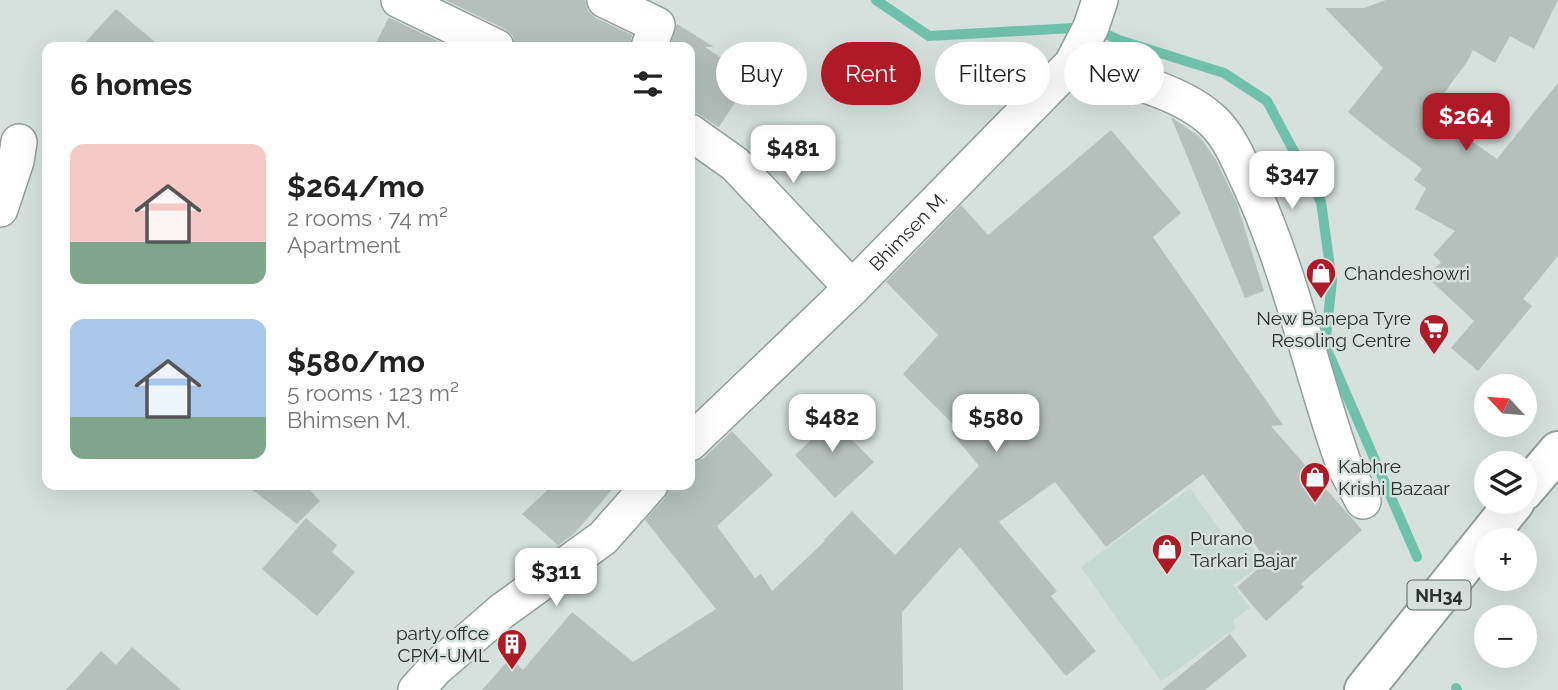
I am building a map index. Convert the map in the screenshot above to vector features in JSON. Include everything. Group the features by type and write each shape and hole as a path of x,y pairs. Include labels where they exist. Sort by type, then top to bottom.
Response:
{"highway":[{"path":"1537,476 1558,451"},
{"name":"NH34","path":"1364,690 1505,514"}],"street":[{"path":"399,0 486,42"},
{"path":"605,0 657,25 651,42"},
{"name":"Bhimsen M.","path":"1083,42 1100,0"},
{"name":"Bhimsen M.","path":"695,438 852,288 1064,72"},
{"path":"1164,94 1192,105 1214,122 1231,142 1261,206 1340,455 1363,501"},
{"path":"0,209 16,161 19,142"},
{"path":"697,146 735,164 852,288"},
{"path":"416,690 444,661 502,611 603,538 646,490"}],"shaded area":[{"name":"Purano Tarkari Bajar","path":"1190,488 1227,540 1241,530 1264,563 1233,585 1250,608 1232,621 1236,628 1161,681 1081,567"}],"building":[{"path":"445,0 585,0 588,11 596,18 632,35 630,42 515,42 513,36 505,29"},
{"path":"1386,0 1558,0 1534,49 1510,36 1495,63 1473,50 1430,112 1497,159 1558,83 1558,256 1523,299 1532,306 1478,371 1451,348 1474,321 1427,277 1441,262 1433,255 1455,231 1415,209 1426,188 1414,180 1422,169 1348,112 1383,68 1325,8 1364,8"},
{"path":"116,9 155,42 86,42"},
{"path":"389,17 440,42 376,42"},
{"path":"677,24 714,47 705,47 716,54 716,105 734,105 719,127 695,112 695,42 672,42"},
{"path":"1171,117 1200,137 1216,160 1237,204 1264,291 1245,298"},
{"path":"1111,130 1181,213 1153,237 1283,425 1271,426 1362,530 1301,584 1304,587 1266,621 1237,587 1267,561 1203,474 1106,547 1055,482 999,522 1057,591 1051,596 1096,651 1066,676 960,547 902,612 903,690 482,690 510,658 523,670 572,612 633,662 716,609 645,520 665,498 668,490 695,490 695,461 704,458 732,431 773,475 717,526 755,578 761,574 772,591 825,541 852,511 895,555 979,466 951,432 956,427 903,374 938,335 886,282 961,205 988,235"},
{"path":"820,408 874,462 835,498 795,455 813,438 801,426"},
{"path":"253,490 310,490 320,501 297,524"},
{"path":"548,490 612,490 574,534 558,545 522,514"},
{"path":"306,518 337,545 332,552 355,572 317,616 262,569"},
{"path":"1230,634 1247,656 1205,690 1162,690"},
{"path":"132,647 181,690 66,690 101,651 116,665"}],"waterway":[{"path":"876,0 929,36 1091,27 1119,40 1224,73 1267,101 1321,202 1332,281 1325,345 1417,557"}],"place":[{"name":"Chandeshowri","path":"1321,300"},
{"name":"New Banepa Tyre Resoling Centre","path":"1434,356"},
{"name":"Kabhre Krishi Bazaar","path":"1315,504"},
{"name":"Purano Tarkari Bajar","path":"1167,576"},
{"name":"party offce CPM-UML","path":"512,671"}]}
